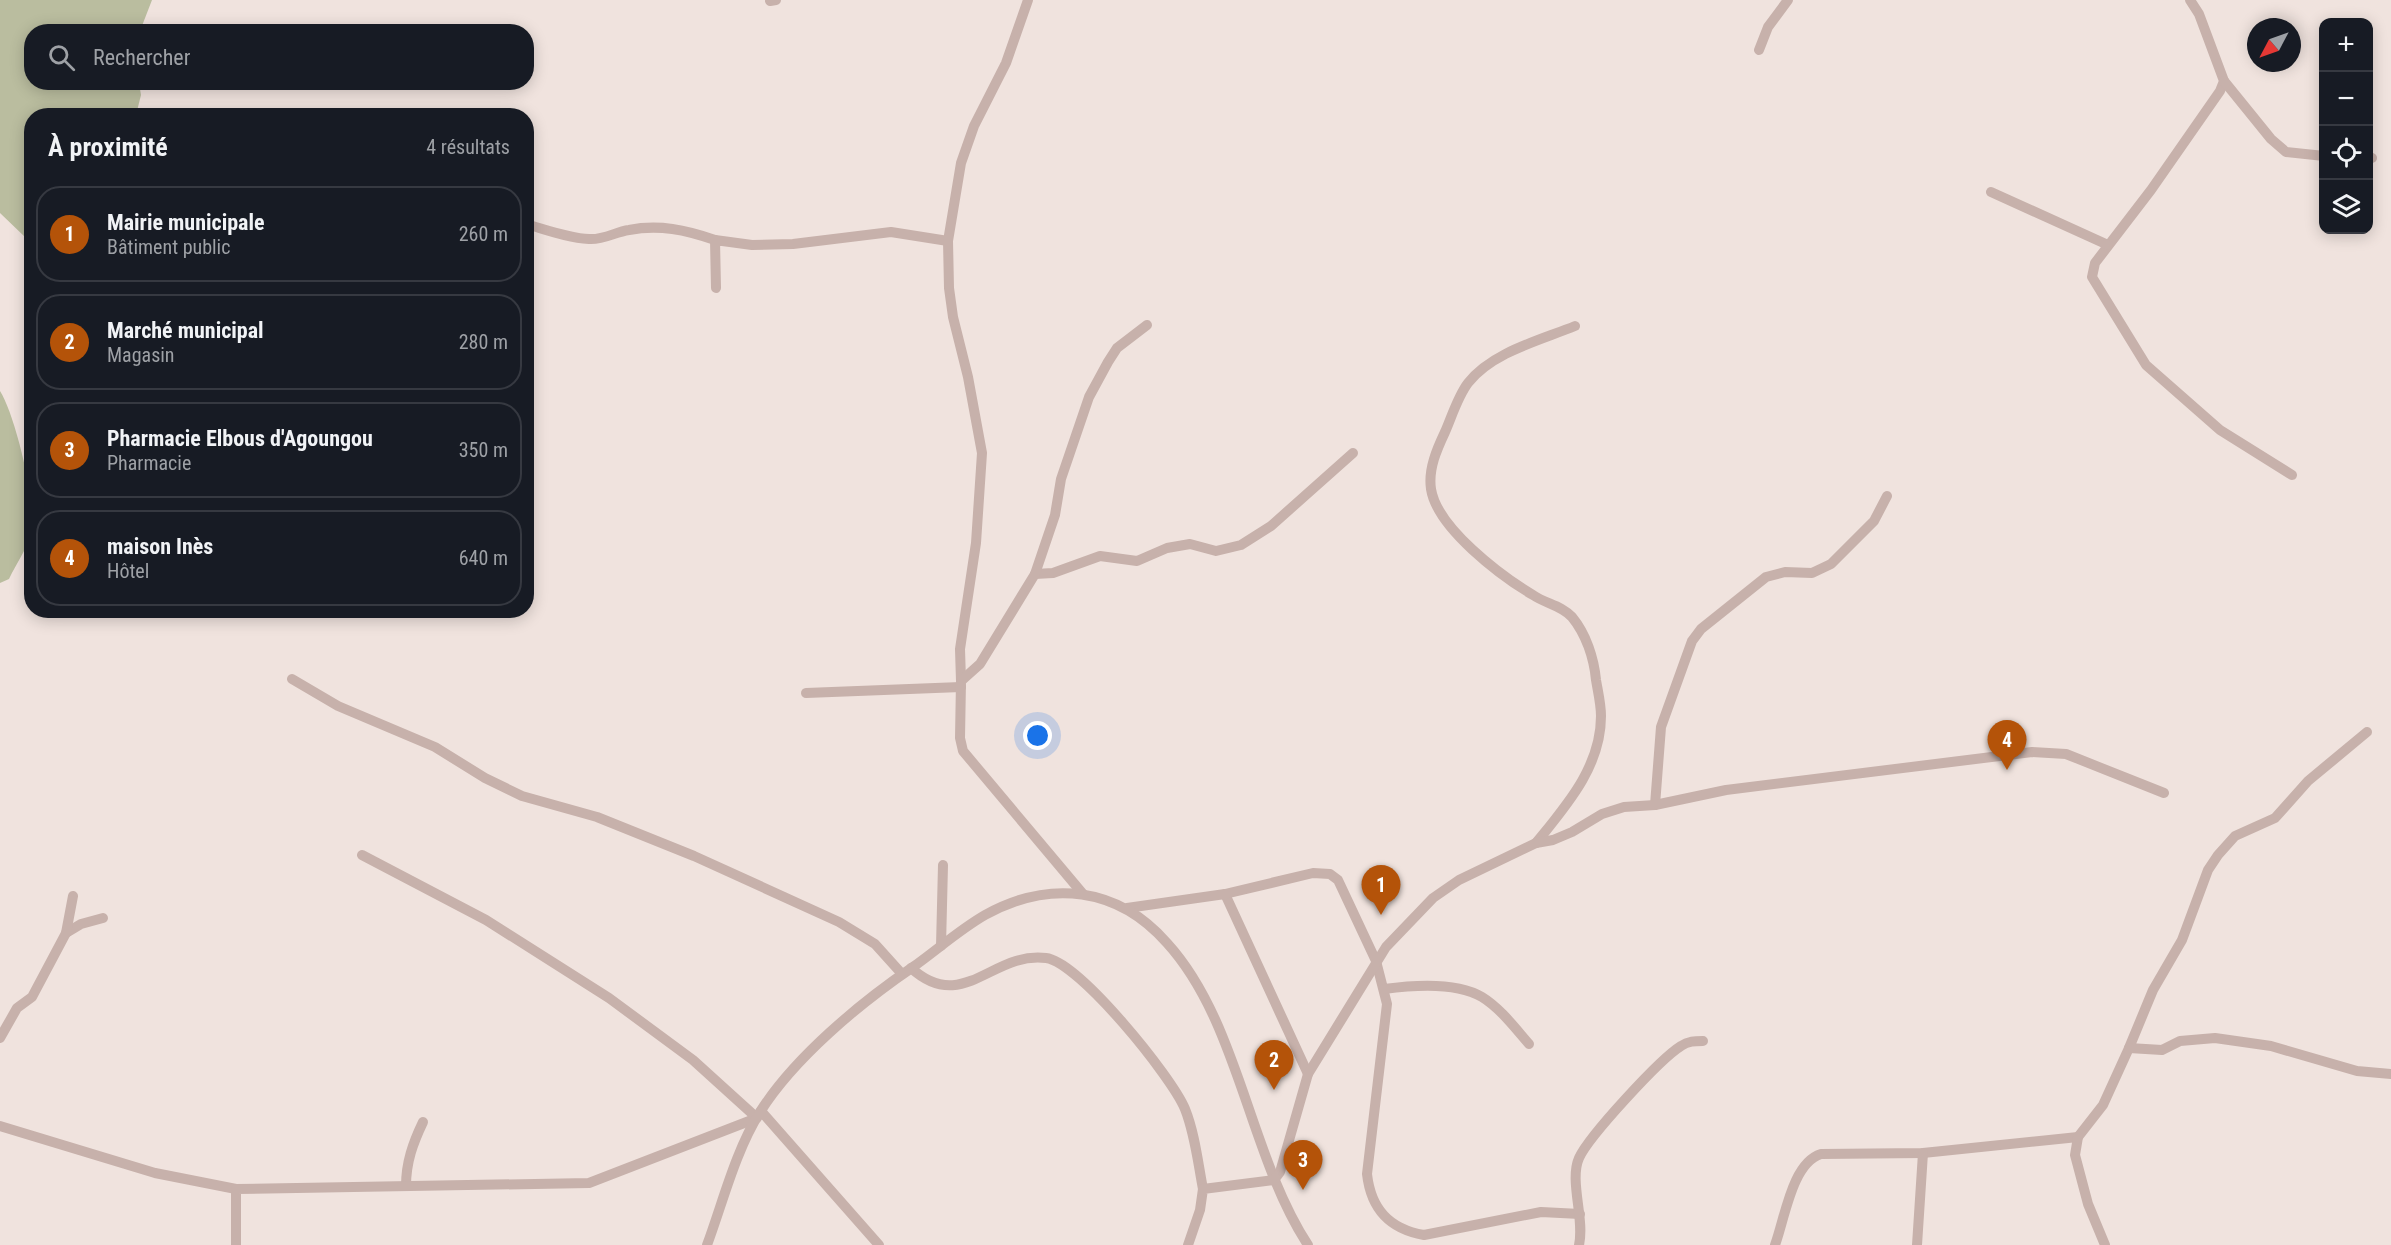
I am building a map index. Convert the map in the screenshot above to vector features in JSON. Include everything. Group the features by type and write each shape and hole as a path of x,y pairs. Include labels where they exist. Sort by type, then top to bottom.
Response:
{"street":[{"path":"770,0 776,0"},
{"path":"1028,0 1006,63 974,126 961,163 948,241 949,288 953,317 969,377 982,453 976,543 960,649 960,738 963,751 1083,894"},
{"path":"1759,50 1768,27 1788,0"},
{"path":"2190,0 2199,14 2224,81 2271,139 2286,152 2319,155"},
{"path":"2224,81 2220,91 2151,190 2095,262 2092,278 2146,365 2220,430 2292,475"},
{"path":"1991,192 2109,245"},
{"path":"534,226 590,240 604,239 627,230 657,227 674,228 715,240 752,245 793,244 891,232 948,241"},
{"path":"715,240 716,288"},
{"path":"806,693 961,684 980,664 1035,574 1055,515 1061,479 1089,398 1117,348 1147,325"},
{"path":"1536,843 1574,796 1589,768 1601,717 1595,670 1584,635 1572,617 1560,607 1535,597 1516,584 1449,525 1431,490 1432,468 1438,446 1466,385 1478,371 1501,357 1575,326"},
{"path":"1035,574 1053,573 1100,556 1137,561 1167,548 1190,543 1216,551 1241,545 1271,526 1353,453"},
{"path":"1655,805 1661,726 1692,641 1701,629 1766,577 1785,572 1812,573 1832,564 1874,521 1887,496"},
{"path":"292,679 338,706 435,747 484,778 522,796 597,817 694,856 839,922 874,944 906,971 937,986 955,986 1019,959 1047,958 1063,963 1083,980 1132,1034 1175,1090 1191,1125 1203,1189 1200,1210 1188,1245"},
{"path":"2105,1245 2077,1170 2074,1155 2078,1137 2103,1105 2130,1048 2153,990 2182,940 2208,870 2235,836 2275,818 2308,781 2367,732"},
{"path":"1203,1189 1274,1180 1280,1172 1308,1074 1376,961 1393,939 1433,898 1490,863 1536,843 1553,840 1602,814 1624,807 1655,805 1725,790 1872,770 2055,752 2102,767 2164,793"},
{"path":"362,855 486,920 609,998 693,1060 759,1114 879,1245"},
{"path":"941,946 943,865"},
{"path":"1127,908 1225,894 1313,873 1330,874 1338,880 1342,888 1376,961 1384,989 1386,1013 1367,1174 1369,1194 1386,1218 1405,1232 1424,1235 1541,1212 1580,1214"},
{"path":"707,1245 759,1114 830,1033 860,1005 986,914 1005,906 1052,893 1083,894 1127,908 1149,923 1189,970 1211,1011 1274,1180 1290,1215 1308,1245"},
{"path":"1225,894 1308,1074"},
{"path":"0,1038 17,1008 32,997 66,933 73,896"},
{"path":"66,933 81,924 103,918"},
{"path":"1384,989 1404,986 1460,989 1482,997 1529,1044"},
{"path":"2130,1048 2162,1050 2180,1041 2215,1038 2271,1046 2356,1071 2391,1074"},
{"path":"1579,1245 1580,1214 1576,1173 1579,1158 1596,1133 1675,1050 1690,1041 1703,1041"},
{"path":"0,1126 155,1173 236,1189 589,1183 642,1164 759,1114"},
{"path":"406,1186 411,1146 423,1122"},
{"path":"1775,1245 1800,1169 1812,1157 1821,1154 1923,1153 2078,1137"},
{"path":"1917,1245 1923,1153"},
{"path":"236,1189 236,1245"}],"green space":[{"path":"0,0 152,0 143,24 24,24 24,90 140,90 141,95 138,108 24,108 24,236 0,213"},
{"path":"0,391 12,419 24,460 24,552 9,579 0,583"}],"place":[{"name":"maison Inès","path":"2007,770"},
{"name":"Mairie municipale","path":"1381,915"},
{"name":"Marché municipal","path":"1274,1090"},
{"name":"Pharmacie Elbous d'Agoungou","path":"1303,1190"}]}
